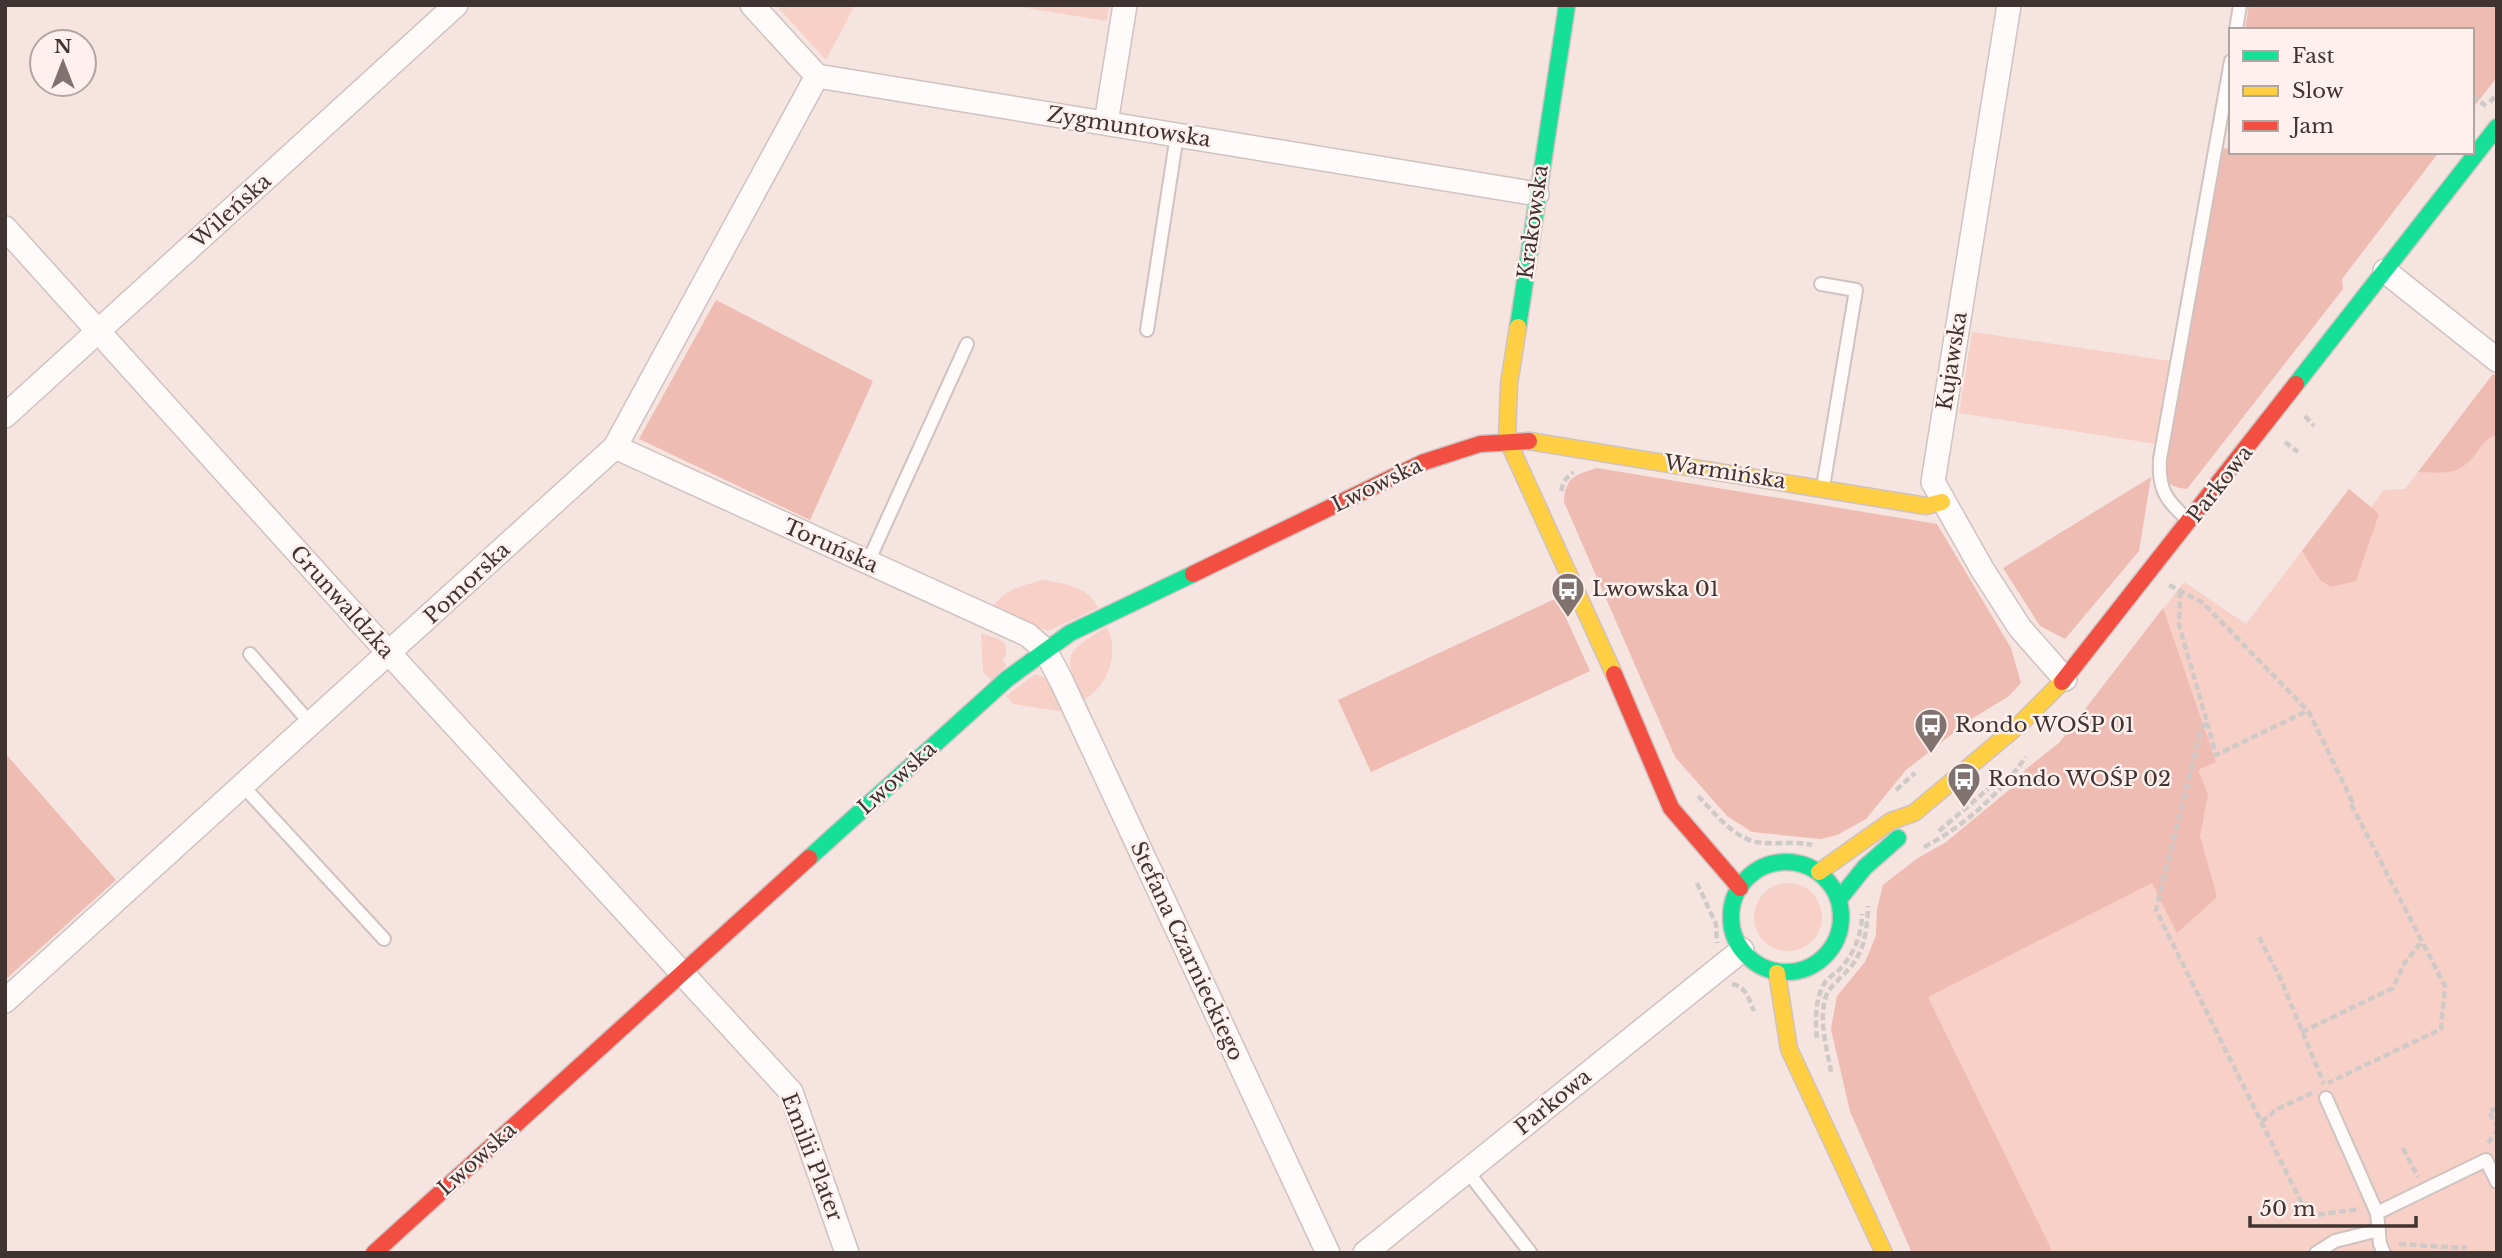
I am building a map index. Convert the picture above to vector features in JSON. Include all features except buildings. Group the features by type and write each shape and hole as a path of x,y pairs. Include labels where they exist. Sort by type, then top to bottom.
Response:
{"street":[{"name":"Wileńska","path":"5,416 456,5"},
{"path":"752,5 817,76"},
{"path":"1106,123 1125,5"},
{"name":"Krakowska","path":"1507,439 1509,384 1567,5"},
{"name":"Kujawska","path":"2009,5 1933,485 2020,628 2065,679"},
{"name":"Zygmuntowska","path":"817,76 1537,194"},
{"name":"Pomorska","path":"5,1000 615,447 817,76"},
{"name":"Parkowa","path":"1819,872 1891,821 1914,813 2020,724 2065,679 2497,127"},
{"name":"Grunwaldzka","path":"5,228 389,654 683,973"},
{"path":"2385,271 2497,360"},
{"path":"1507,439 1650,754 1665,796 1688,830 1740,888"},
{"name":"Warmińska","path":"1507,439 1538,440 1926,506 1942,502"},
{"name":"Lwowska","path":"374,1253 1007,679 1045,650 1070,633 1424,462 1478,443 1507,439"},
{"name":"Toruńska","path":"615,447 1028,635 1045,650"},
{"name":"Stefana Czarnieckiego","path":"1045,650 1328,1253"},
{"path":"1650,754 1679,786"},
{"name":"Parkowa","path":"1840,898 1866,867 1906,831 1914,813"},
{"path":"1748,857 1763,867"},
{"path":"1798,862 1819,872 1840,898 1840,931 1833,947 1805,975 1777,973 1757,964 1742,950 1732,928 1731,908 1740,888 1746,879 1763,867 1773,863 1798,862"},
{"name":"Parkowa","path":"1365,1253 1742,950"},
{"name":"Emilii Plater","path":"683,973 791,1092 847,1253"},
{"path":"1777,973 1789,1049 1884,1253"},
{"path":"1807,1087 1814,1049"}],"lane":[{"path":"2236,28 2240,5"},
{"path":"2190,522 2163,492 2160,467 2229,72"},
{"path":"1147,330 1177,135"},
{"path":"1821,284 1856,290 1823,488"},
{"path":"868,562 968,344"},
{"path":"250,654 312,724"},
{"path":"243,786 384,939"},
{"path":"2316,1253 2335,1241 2381,1242 2376,1210 2326,1098"},
{"path":"2376,1210 2486,1160 2497,1182"},
{"path":"1467,1171 1530,1252"}],"path":[{"path":"2474,97 2487,107"},
{"path":"2299,425 2314,405"},
{"path":"2277,452 2282,441 2293,434"},
{"path":"2282,441 2298,452"},
{"path":"1559,497 1564,481 1577,468"},
{"path":"2163,597 2179,576"},
{"path":"2162,582 2203,603 2307,710 2352,801 2350,802 2445,986 2441,1028 2324,1084 2261,1121"},
{"path":"2179,591 2179,625 2216,755 2307,710"},
{"path":"2207,722 2201,729 2156,910 2308,1216 2376,1210"},
{"path":"2012,764 2005,775 1921,845 1949,834 1985,805 2029,753"},
{"path":"1892,795 1919,770"},
{"path":"1695,792 1732,830 1752,841 1785,841 1823,847"},
{"path":"1814,1049 1819,999 1828,978 1840,968 1858,941 1862,900"},
{"path":"1832,1074 1824,1032 1823,1011 1826,996 1862,949 1868,927 1868,904"},
{"path":"2259,937 2281,980 2324,1084 2326,1098"},
{"path":"2302,1032 2393,988 2404,964 2422,942"},
{"path":"1728,984 1743,988 1754,1012"},
{"path":"1823,1068 1826,1080"},
{"path":"2497,1108 2489,1112 2497,1126"},
{"path":"2403,1148 2424,1190"},
{"path":"2381,1242 2463,1248 2466,1246"}],"shaded area":[{"path":"776,5 855,5 826,60"},
{"path":"1008,5 1109,5 1107,21"},
{"path":"2249,5 2497,5 2497,77 2474,106 2474,28 2245,28"},
{"path":"2229,148 2229,154 2437,154 2342,279 2343,289 2187,489 2183,489 2170,484 2164,476 2221,149"},
{"path":"716,300 873,381 810,520 639,439"},
{"path":"1972,332 2170,361 2156,444 1959,413"},
{"path":"2493,374 2497,377 2497,1253 1912,1253 1850,1111 1831,1029 1837,996 1865,963 1876,936 1877,910 1883,885 1918,858 1945,843 2014,786 2026,769 2059,743 2184,582 2246,624 2349,489 2371,507 2384,490 2405,489"},
{"path":"2493,374 2497,377 2497,434 2488,439 2471,460 2458,469 2418,472"},
{"path":"1597,468 1937,524 2011,648 2021,683 2009,696 1970,720 1906,770 1866,819 1837,835 1821,839 1752,832 1727,816 1675,757 1564,502 1569,482"},
{"path":"2151,477 2139,551 2065,639 2040,626 2003,568"},
{"path":"2349,489 2379,514 2356,581 2331,587 2320,580 2302,551"},
{"path":"1043,580 1082,591 1089,595 1098,608 1048,631 992,609 1008,593"},
{"path":"1557,598 1590,671 1371,772 1338,700"},
{"path":"2163,608 2216,762 2198,770 2208,794 2200,836 2217,897 2177,933 2152,883 1928,997 2053,1253 1912,1253 1850,1111 1831,1029 1837,996 1865,962 1876,936 1877,910 1883,885 1918,858 1945,843 2014,786 2026,769 2059,743"},
{"path":"1107,627 1112,648 1109,668 1099,687 1082,701 1072,673 1071,656 1083,642"},
{"path":"981,633 999,639 1006,645 1006,655 1002,661 1007,665 992,681 983,672"},
{"path":"1035,674 1047,678 1064,709 1058,711 1013,704 1006,696"},
{"path":"5,753 116,880 5,980"},
{"path":"1781,883 1795,883 1807,888 1817,898 1822,917 1817,936 1807,946 1795,951 1781,951 1769,946 1759,936 1754,924 1754,910 1759,898 1769,888"}],"traffic: fast":[{"path":"1518,327 1567,5"},
{"path":"2296,384 2497,127"},
{"path":"809,858 1007,679 1070,633 1193,574"},
{"path":"1840,898 1865,867 1898,838"},
{"path":"1786,862 1807,866 1825,878 1837,896 1841,917 1837,938 1825,956 1807,968 1786,972 1765,968 1747,956 1735,938 1731,917 1735,896 1747,878 1765,866 1786,862"}],"traffic: slow":[{"path":"1518,327 1509,384 1507,439 1614,674"},
{"path":"1529,441 1926,506 1942,502"},
{"path":"1819,872 1891,821 1914,813 2020,724 2062,682"},
{"path":"1777,973 1789,1049 1884,1253"}],"traffic: jam":[{"path":"2062,682 2296,384"},
{"path":"1193,574 1424,462 1480,444 1529,441"},
{"path":"1614,674 1671,808 1740,888"},
{"path":"374,1253 809,858"}],"place":[{"name":"Lwowska 01","path":"1568,619"},
{"name":"Rondo WOŚP 01","path":"1931,755"},
{"name":"Rondo WOŚP 02","path":"1964,809"}]}
